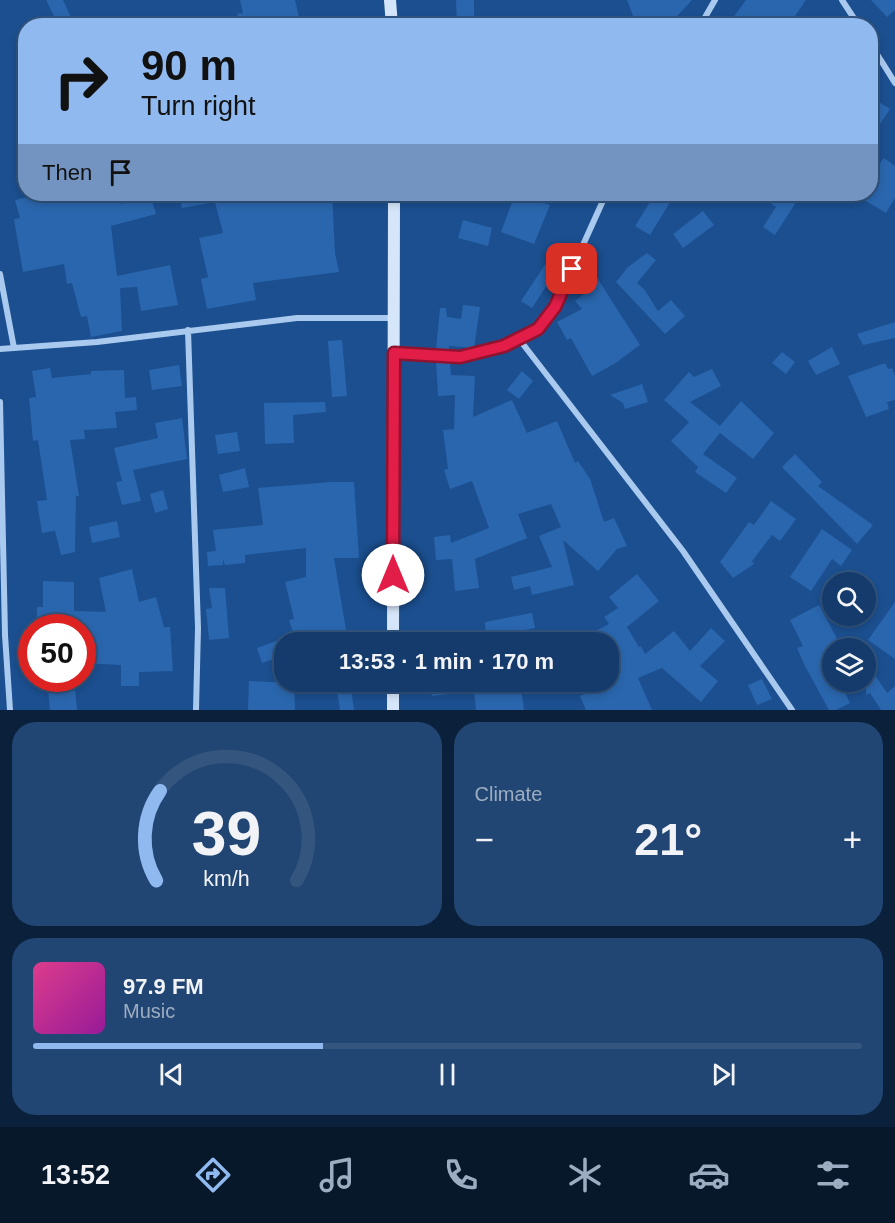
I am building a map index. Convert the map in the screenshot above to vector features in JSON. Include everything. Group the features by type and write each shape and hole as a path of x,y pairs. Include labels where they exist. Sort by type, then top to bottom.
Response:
{"main road":[{"path":"390,0 391,18"},
{"path":"393,632 394,201"},
{"path":"393,692 393,710"}],"street":[{"path":"705,18 715,0"},
{"path":"842,0 854,18"},
{"path":"878,56 895,83"},
{"path":"394,353 460,357 504,346 538,329 555,307 603,201"},
{"path":"0,274 14,348"},
{"path":"0,349 97,342 297,318 394,318"},
{"path":"188,330 198,628 196,710"},
{"path":"519,339 683,551 792,710"},
{"path":"0,402 5,635 10,710"}],"building":[{"path":"46,0 63,0 71,18 55,18"},
{"path":"240,0 295,0 299,18 238,18 237,14 243,13"},
{"path":"456,0 474,0 474,18 457,18"},
{"path":"627,0 692,0 675,18 634,18"},
{"path":"746,0 806,0 794,18 733,18"},
{"path":"871,0 895,0 895,10 887,17"},
{"path":"878,101 890,109 878,127"},
{"path":"884,158 895,166 895,198 886,213 866,201 878,201 878,166"},
{"path":"15,200 120,201 121,204 131,201 152,201 156,214 111,226 117,276 170,265 178,305 141,311 137,287 120,288 122,331 91,337 87,316 81,317 72,283 67,284 64,264 23,272 14,219 20,218"},
{"path":"180,201 332,201 335,253 339,272 253,283 256,300 207,309 201,279 208,277 199,238 223,233 215,202 182,208"},
{"path":"512,201 537,201 550,205 534,244 501,232"},
{"path":"651,201 671,201 650,235 635,226"},
{"path":"768,201 797,201 775,235 763,227 776,207"},
{"path":"703,211 714,225 683,248 673,234"},
{"path":"463,220 492,228 488,246 458,238"},
{"path":"647,253 656,260 637,283 644,289 658,311 671,300 685,316 665,334 616,282 628,267"},
{"path":"548,260 558,268 532,308 521,301"},
{"path":"596,276 640,345 614,364 592,376 571,338 567,340 557,322 582,309 575,301 589,290 585,287"},
{"path":"463,305 480,307 474,348 449,346 449,351 436,350 440,308 446,308 447,317 461,319"},
{"path":"895,322 895,338 863,345 857,334"},
{"path":"342,340 347,396 332,397 328,341"},
{"path":"832,347 840,364 816,375 808,361"},
{"path":"782,352 795,362 786,374 772,363"},
{"path":"436,361 450,362 451,375 475,376 473,417 512,400 527,433 557,421 575,463 578,461 590,479 604,522 614,518 627,546 617,549 598,571 563,540 574,585 532,595 530,586 514,590 511,577 552,567 539,536 561,527 551,504 518,514 527,538 475,559 479,588 455,591 452,559 436,560 434,537 450,535 451,543 489,528 472,481 450,489 444,470 448,469 443,430 454,429 455,395 438,396"},
{"path":"885,363 888,369 892,368 895,376 895,400 887,402 889,409 866,417 848,376"},
{"path":"179,365 182,386 152,390 149,370"},
{"path":"50,368 52,378 91,374 91,371 124,370 125,398 136,397 137,410 115,412 117,428 84,430 85,439 70,440 79,496 76,496 75,552 61,555 55,531 42,533 37,501 47,500 38,440 33,441 29,398 36,397 32,371"},
{"path":"712,369 721,386 690,402 720,426 741,401 774,433 753,459 720,433 703,454 737,478 726,493 695,472 698,467 671,441 689,422 664,400 689,372 694,377"},
{"path":"522,371 533,381 519,399 507,390"},
{"path":"642,384 648,402 625,409 623,403 610,395"},
{"path":"325,402 326,412 293,415 294,443 265,444 264,403"},
{"path":"182,418 187,459 133,470 141,501 122,505 116,482 122,481 114,448 158,438 155,423"},
{"path":"237,432 240,451 218,454 215,435"},
{"path":"795,454 822,482 818,486 873,525 857,544 782,467"},
{"path":"245,468 249,487 223,492 219,475"},
{"path":"354,482 359,558 334,558 346,630 293,632 289,620 294,619 285,582 306,577 306,548 245,555 245,563 225,565 223,559 223,565 208,566 207,552 216,551 213,530 263,525 258,488"},
{"path":"163,490 168,509 155,513 150,494"},
{"path":"771,501 796,519 780,541 772,535 752,561 754,564 733,578 720,562 749,522 754,525"},
{"path":"117,521 120,537 92,543 89,527"},
{"path":"822,529 852,550 841,566 832,559 811,591 790,577"},
{"path":"132,569 139,602 156,597 164,627 170,627 173,671 139,672 139,686 121,686 121,665 96,664 96,614 37,614 37,607 43,607 43,581 74,582 74,611 106,612 99,578"},
{"path":"637,574 659,601 627,627 645,654 674,631 690,651 711,628 725,641 700,666 718,681 701,702 662,668 638,678 652,710 586,710 580,696 591,692 619,692 619,632 593,632 609,624 604,617 618,608 609,597"},
{"path":"209,588 225,588 229,638 209,640 206,609 212,608"},
{"path":"895,602 895,659 876,646 876,638 869,638"},
{"path":"819,605 822,611 822,626 830,626 837,638 822,638 822,692 844,692 850,703 836,710 829,710 797,648 803,646 790,620"},
{"path":"532,613 535,628 515,632 486,632 485,622"},
{"path":"274,642 274,659 262,663 257,648"},
{"path":"876,677 887,693 895,686 895,710 881,710 870,693 866,695 866,692 876,692"},
{"path":"762,679 772,699 757,705 748,685"},
{"path":"249,681 274,682 274,692 294,692 295,710 248,710"},
{"path":"48,692 75,692 77,710 50,710"},
{"path":"337,692 352,692 354,710 340,710"},
{"path":"431,692 466,692 432,696"},
{"path":"474,692 522,692 524,710 476,710"}],"route":[{"path":"393,575 394,353 460,357 504,346 538,329 555,307 572,269"}]}
